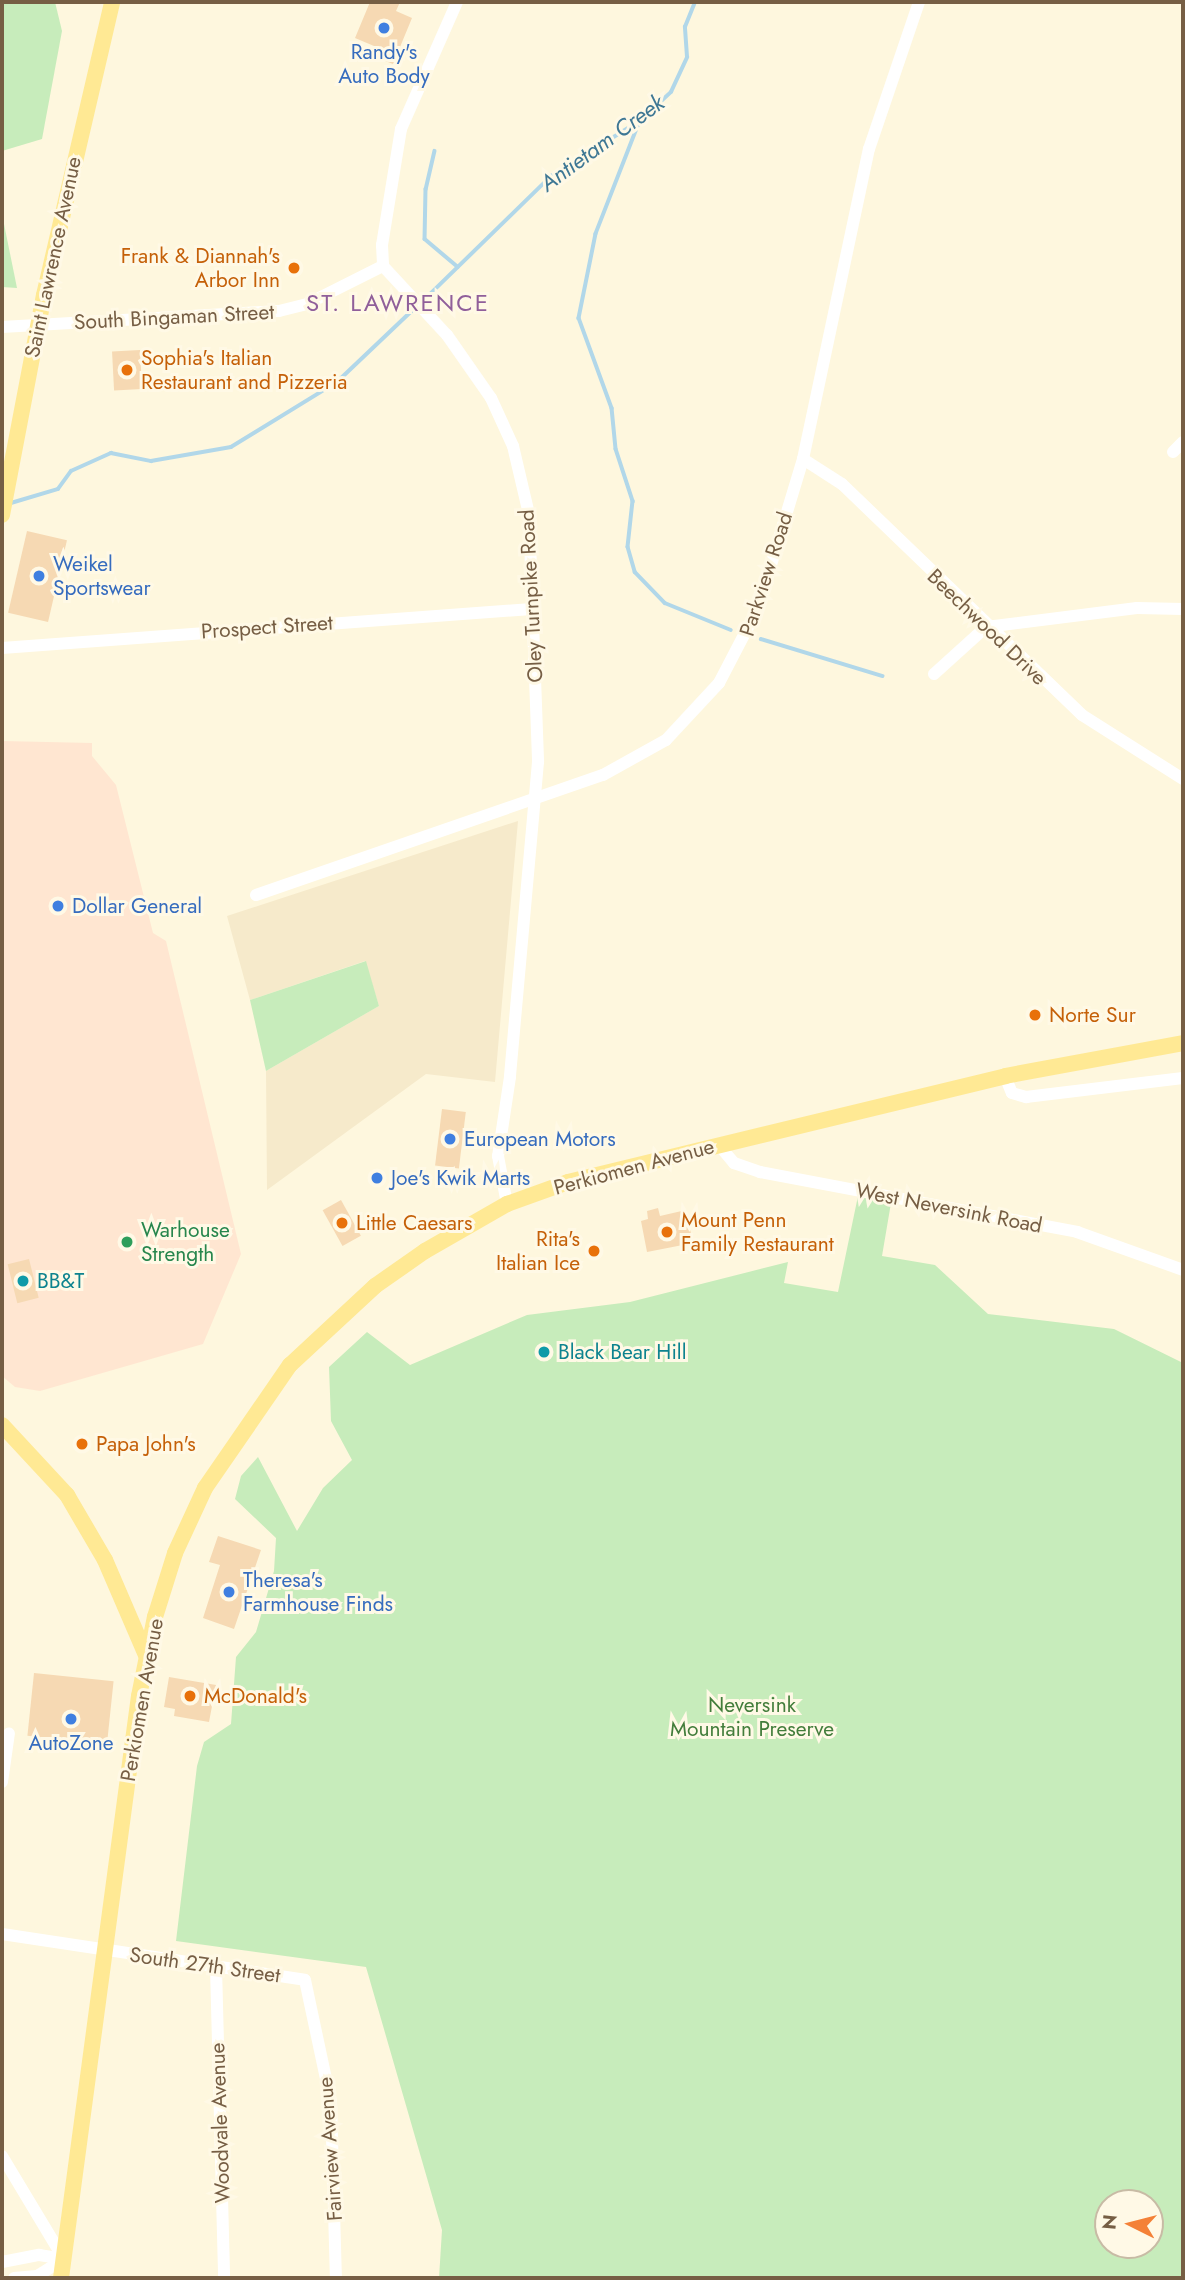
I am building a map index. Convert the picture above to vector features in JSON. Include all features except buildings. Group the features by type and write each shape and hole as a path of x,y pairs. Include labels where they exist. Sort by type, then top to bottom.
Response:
{"main road":[{"name":"Saint Lawrence Avenue","path":"2,515 39,324 112,2"},
{"name":"Perkiomen Avenue","path":"61,2278 146,1655 188,1523 227,1451 270,1390 323,1330 375,1286 507,1204 605,1171 1005,1076 1183,1043"},
{"path":"2,1425 67,1495 105,1560 146,1655"}],"street":[{"path":"383,266 401,129 457,2"},
{"name":"Parkview Road","path":"256,895 603,775 666,740 719,683 758,608 803,459 869,149 919,2"},
{"name":"South Bingaman Street","path":"2,327 279,311 307,304 383,266"},
{"name":"Oley Turnpike Road","path":"383,266 480,380 513,446 532,538 536,800 498,1156 507,1204"},
{"path":"1173,452 1183,442"},
{"name":"Beechwood Drive","path":"803,459 842,484 986,626 1082,715 1183,779"},
{"path":"934,674 986,626 1137,608 1183,610"},
{"name":"Prospect Street","path":"2,648 532,609"},
{"path":"1005,1076 1012,1093 1026,1097 1183,1077"},
{"name":"West Neversink Road","path":"718,1144 734,1163 760,1172 1077,1232 1183,1270"},
{"path":"2,1782 9,1733"},
{"name":"South 27th Street","path":"2,1934 305,1980"},
{"name":"Woodvale Avenue","path":"216,1967 224,2278"},
{"name":"Fairview Avenue","path":"305,1980 331,2102 336,2278"},
{"path":"2,2156 64,2259"},
{"path":"2,2262 39,2255 64,2259"},
{"path":"14,2278 37,2276 64,2259"}],"shaded area":[{"path":"2,741 92,743 92,756 116,785 153,933 166,941 241,1254 203,1344 40,1391 15,1387 2,1376"},
{"path":"518,821 495,1082 426,1074 267,1190 266,1071 379,1006 365,961 250,1000 227,916"}],"green space":[{"path":"2,2 55,2 62,31 42,139 2,151"},
{"path":"2,214 17,288 2,287"},
{"path":"366,961 379,1006 266,1071 250,1000"},
{"name":"Neversink Mountain Preserve","path":"858,1196 891,1203 882,1256 935,1265 988,1314 1114,1329 1183,1363 1183,2278 439,2278 442,2230 366,1967 176,1941 197,1766 204,1742 231,1724 236,1657 256,1632 274,1571 276,1538 235,1499 241,1476 258,1457 297,1531 323,1488 352,1460 331,1421 329,1367 367,1332 410,1365 527,1315 630,1302 788,1262 784,1283 838,1292"}],"waterway":[{"name":"Antietam Creek","path":"422,302 551,176 641,120 671,92 687,57 685,27 695,2"},
{"path":"640,121 596,234 579,318 612,408 616,449 633,501 628,547 635,572 665,603 731,630"},
{"path":"435,151 426,189 425,239 458,267"},
{"name":"Antietam Creek","path":"11,503 58,489 71,471 111,453 151,461 231,447 337,382 416,307"},
{"path":"761,639 883,676"}],"place":[{"name":"Randy's Auto Body","path":"384,28"},
{"name":"Frank & Diannah's Arbor Inn","path":"294,268"},
{"name":"Sophia's Italian Restaurant and Pizzeria","path":"127,370"},
{"name":"Weikel Sportswear","path":"39,576"},
{"name":"Dollar General","path":"58,906"},
{"name":"Norte Sur","path":"1035,1015"},
{"name":"European Motors","path":"450,1139"},
{"name":"Joe's Kwik Marts","path":"377,1178"},
{"name":"Little Caesars","path":"342,1223"},
{"name":"Mount Penn Family Restaurant","path":"667,1232"},
{"name":"Warhouse Strength","path":"127,1242"},
{"name":"Rita's Italian Ice","path":"594,1251"},
{"name":"BB&T","path":"23,1281"},
{"name":"Black Bear Hill","path":"544,1352"},
{"name":"Papa John's","path":"82,1444"},
{"name":"Theresa's Farmhouse Finds","path":"229,1592"},
{"name":"McDonald's","path":"190,1696"},
{"name":"AutoZone","path":"71,1719"}],"district":[{"name":"ST. LAWRENCE","path":"398,303"}]}
